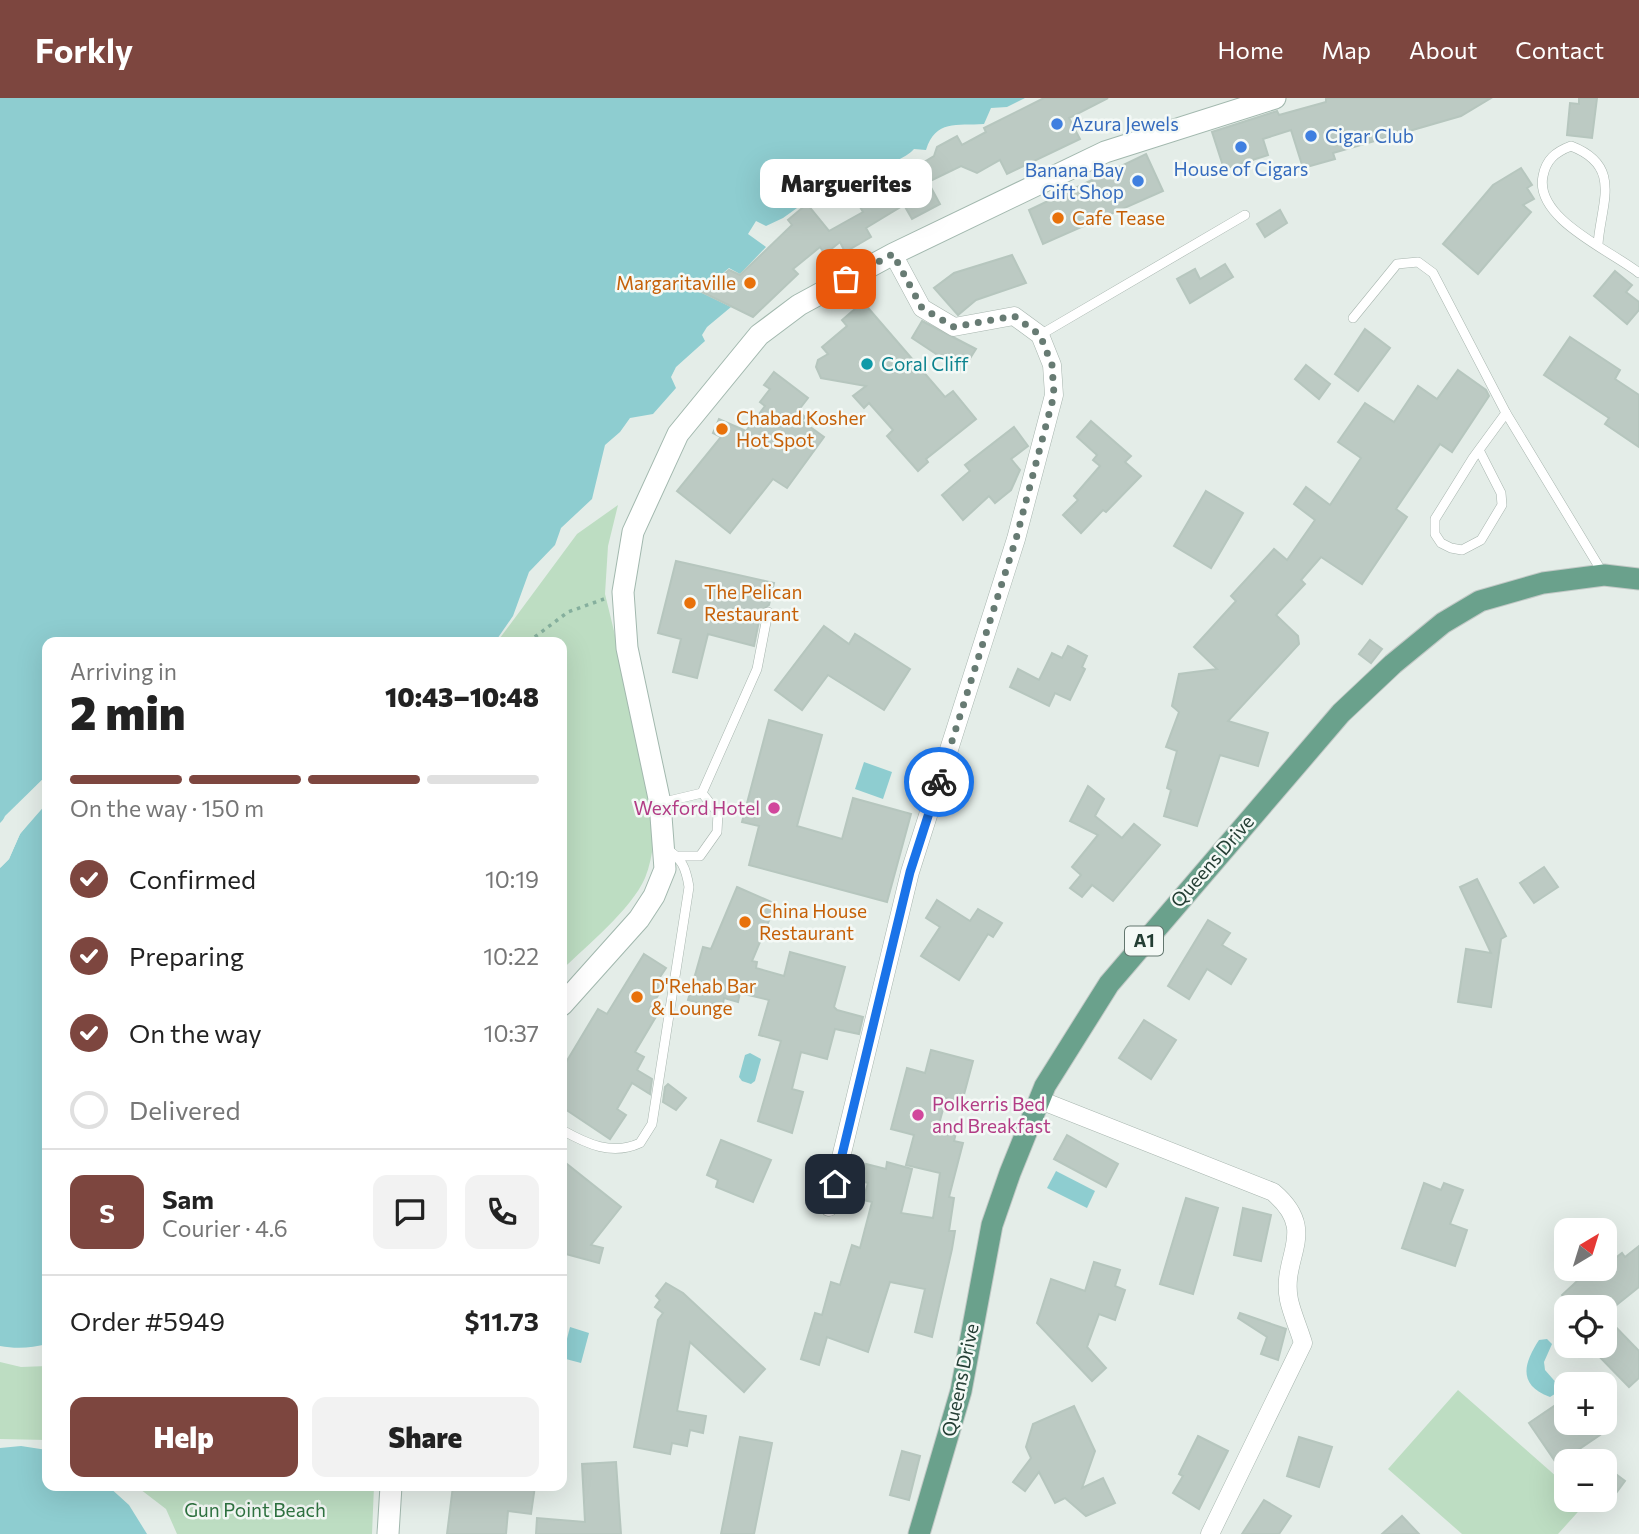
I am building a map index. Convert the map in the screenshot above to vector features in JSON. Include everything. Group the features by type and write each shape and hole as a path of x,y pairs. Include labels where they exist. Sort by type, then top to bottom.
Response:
{"main road":[{"path":"567,1000 617,946 654,896 671,851 627,648 623,592 633,532 678,434 759,335 799,305 893,254 1105,152 1275,98"},
{"name":"Queens Drive","path":"919,1534 961,1391 992,1225 1040,1100 1060,1058 1109,984 1223,848 1342,713 1443,623 1480,601 1543,583 1604,575 1639,579"},
{"path":"388,1534 390,1491"}],"street":[{"path":"829,1207 910,872 1016,539 1054,395 1052,365 1040,335 1014,316 954,327 922,308 893,254"},
{"path":"1040,1100 1273,1192 1286,1202 1298,1229 1288,1299 1303,1343 1210,1534"}],"lane":[{"path":"1598,244 1605,206 1605,177 1585,152 1571,146 1557,152 1545,166 1541,184 1557,215 1571,229 1639,273"},
{"path":"1040,335 1245,215"},
{"path":"1353,318 1397,264 1418,262 1433,273 1506,412 1604,575"},
{"path":"1479,450 1501,493 1502,505 1481,540 1462,550 1451,548 1441,543 1434,534 1435,519 1479,450 1506,412"},
{"path":"702,793 757,669 768,612"},
{"path":"660,803 702,793"},
{"path":"671,851 700,856 717,832 718,813 702,793"},
{"path":"567,1132 579,1140 612,1150 640,1143 652,1124 689,887 687,870 671,851"}],"path":[{"path":"535,637 568,612 623,592"}],"green space":[{"path":"618,505 608,546 605,594 656,804 654,842 645,878 619,915 567,965 567,637 501,637 577,534"},
{"path":"0,1362 21,1367 42,1366 42,1440 0,1439"},
{"path":"1458,1390 1554,1474 1554,1512 1578,1512 1558,1534 1462,1534 1388,1469"},
{"name":"Gun Point Beach","path":"143,1491 374,1491 372,1534 177,1534 166,1509"}],"water":[{"path":"0,98 1025,98 1007,107 991,108 984,124 956,125 941,129 930,140 926,150 914,149 881,175 868,169 861,172 858,184 850,188 846,196 811,198 783,218 766,226 756,221 748,234 766,247 740,274 729,268 700,292 731,307 707,327 702,335 705,341 676,367 671,377 676,388 653,414 630,418 620,432 605,445 592,499 561,528 555,545 529,572 513,616 498,637 42,637 42,780 0,823"},
{"path":"864,762 892,772 883,799 855,789"},
{"path":"42,809 42,1345 12,1348 0,1346 0,868 9,859 20,834"},
{"path":"750,1053 761,1059 755,1081 751,1084 739,1077 745,1055"},
{"path":"1056,1171 1095,1191 1087,1208 1047,1188"},
{"path":"570,1327 589,1333 581,1363 567,1359"},
{"path":"1547,1339 1552,1344 1544,1362 1545,1370 1554,1380 1554,1394 1550,1397 1532,1386 1526,1373 1530,1357 1539,1340"},
{"path":"21,1446 42,1449 42,1491 114,1491 129,1505 147,1534 0,1534 0,1448"}],"pier":[{"path":"42,780 42,785 0,826 5,816"},
{"path":"42,804 20,834 9,859 0,868 17,832"}],"building":[{"path":"1044,98 1108,98 1069,118 1080,139 1007,174 1000,160 977,173 961,166 928,182 940,204 912,219 904,205 866,228 871,237 845,252 840,242 825,254 820,247 793,269 798,274 753,317 702,292 729,270 740,275 792,225 788,220 807,204 829,231 863,212 853,195 882,177 887,184 934,156 937,147 957,136 962,145 986,132 984,128"},
{"path":"1326,98 1491,98 1461,116 1333,153 1335,159 1303,168 1291,130 1263,139 1268,155 1224,169 1212,132 1277,111 1279,115 1326,102"},
{"path":"1579,98 1597,98 1592,138 1567,135 1570,103 1579,104"},
{"path":"1146,154 1163,191 1043,244 1029,210"},
{"path":"1521,168 1532,185 1527,188 1534,199 1523,205 1531,212 1478,274 1443,244 1493,185"},
{"path":"1280,210 1287,223 1265,237 1257,224"},
{"path":"1012,255 1026,283 976,300 958,315 934,288 954,273"},
{"path":"1225,264 1233,277 1190,303 1177,279 1195,269 1200,279"},
{"path":"1615,271 1632,285 1626,292 1639,302 1639,310 1627,324 1594,296"},
{"name":"Coral Cliff","path":"863,302 945,397 953,391 976,419 926,459 928,462 918,471 887,436 893,430 869,403 864,408 853,396 866,386 821,378 816,367 818,360 828,354 822,347 847,326 842,320"},
{"path":"922,321 976,349 962,371 912,338"},
{"path":"1365,329 1390,348 1358,391 1335,374"},
{"path":"1570,337 1620,370 1615,379 1639,395 1639,447 1605,424 1609,418 1544,375"},
{"path":"1306,365 1330,384 1319,399 1295,379"},
{"path":"1458,370 1486,390 1489,396 1452,452 1440,444 1396,509 1407,517 1362,584 1321,557 1301,580 1305,584 1276,615 1298,636 1299,644 1228,721 1268,733 1258,766 1220,755 1197,826 1164,816 1171,790 1167,788 1177,751 1166,747 1179,712 1172,706 1179,674 1217,669 1194,647 1236,601 1231,596 1274,549 1287,560 1315,520 1294,504 1306,487 1330,505 1361,458 1338,442 1365,403 1394,422 1418,386 1437,399"},
{"path":"774,372 808,398 798,411 805,417 802,421 824,437 787,488 773,479 730,533 677,491 721,437 713,433 719,419 746,431 765,406 760,402 770,389 764,385"},
{"path":"1091,421 1131,456 1125,462 1141,476 1081,533 1063,515 1078,500 1074,496 1100,466 1093,460 1097,455 1077,437"},
{"path":"1014,427 1028,446 1011,459 1020,470 1011,490 995,503 989,496 963,520 942,495 970,471 965,465"},
{"path":"1206,491 1243,513 1211,568 1174,546"},
{"path":"676,561 774,583 769,605 761,611 754,646 708,634 697,678 673,672 681,639 658,633"},
{"path":"824,626 849,644 855,634 910,669 884,710 828,675 802,710 775,690"},
{"path":"1370,640 1382,649 1371,663 1359,654"},
{"path":"1068,646 1087,656 1082,667 1085,669 1070,700 1055,693 1049,706 1010,687 1018,669 1039,680 1052,653 1062,658"},
{"name":"Wexford Hotel","path":"769,720 822,735 797,826 842,839 853,798 911,814 887,902 749,865 759,826 742,822"},
{"path":"1088,786 1104,799 1095,816 1122,838 1134,824 1160,845 1113,901 1092,885 1082,897 1070,888 1081,875 1072,867 1098,835 1070,821"},
{"path":"1544,867 1558,887 1534,903 1520,883"},
{"path":"1477,879 1506,936 1501,939 1491,1007 1458,1002 1466,949 1491,953 1460,887"},
{"path":"737,887 776,904 752,961 757,962 756,968 784,976 790,952 845,967 834,1007 863,1017 859,1034 835,1029 827,1059 801,1052 792,1089 803,1092 792,1133 758,1121 781,1041 759,1035 769,1000 740,993 738,1002 724,998 722,1008 688,1000 703,947 711,949"},
{"path":"937,900 970,921 978,909 1002,923 993,937 988,934 959,980 921,956 940,927 926,918"},
{"path":"1208,920 1230,933 1222,945 1246,959 1231,984 1207,969 1189,999 1168,986"},
{"path":"644,954 666,968 658,980 665,984 649,1010 657,1015 635,1052 644,1057 637,1070 652,1079 650,1094 632,1083 617,1109 626,1115 610,1139 567,1110 567,1061 598,1009 607,1014"},
{"path":"1144,1020 1176,1040 1151,1079 1119,1058"},
{"path":"931,1050 973,1061 962,1102 946,1098 938,1128 956,1133 954,1141 963,1143 949,1197 954,1198 949,1231 955,1231 932,1337 915,1332 925,1289 890,1282 868,1352 827,1337 819,1365 801,1359 815,1313 822,1315 831,1282 840,1285 852,1245 860,1248 872,1202 863,1200 868,1183 861,1181 866,1164 886,1169 887,1162 912,1169 901,1213 933,1218 940,1173 906,1165 914,1135 891,1129 907,1068 925,1073"},
{"path":"668,1084 686,1098 676,1110 663,1102"},
{"path":"1067,1135 1118,1164 1106,1187 1054,1159"},
{"path":"721,1140 771,1160 753,1202 716,1187 718,1180 707,1175"},
{"path":"567,1164 621,1207 591,1245 603,1248 599,1263 567,1254"},
{"path":"1424,1183 1441,1190 1444,1183 1463,1190 1450,1224 1467,1230 1455,1266 1402,1248"},
{"path":"1186,1198 1218,1208 1193,1294 1160,1284"},
{"path":"1243,1208 1271,1215 1261,1261 1234,1255"},
{"path":"1639,1246 1639,1287 1617,1305 1617,1295 1562,1295 1577,1281 1617,1281 1617,1257 1622,1253 1625,1257"},
{"path":"1094,1262 1120,1270 1115,1286 1125,1290 1115,1320 1099,1314 1087,1347 1106,1368 1092,1381 1037,1323 1051,1279 1085,1291"},
{"path":"666,1283 683,1293 765,1369 744,1392 690,1342 677,1411 706,1416 703,1433 690,1430 687,1446 672,1443 670,1454 634,1447 658,1320 663,1313 655,1307 660,1300 656,1296"},
{"path":"1240,1313 1286,1329 1278,1360 1261,1354 1267,1337 1238,1318"},
{"path":"1617,1328 1639,1351 1639,1378 1629,1387 1601,1358 1617,1358"},
{"path":"1074,1406 1095,1451 1082,1488 1103,1478 1115,1503 1086,1516 1065,1498 1055,1503 1039,1472 1025,1491 1013,1482 1031,1458 1026,1447 1033,1424"},
{"path":"1554,1406 1554,1435 1600,1435 1579,1449 1554,1449 1554,1460 1529,1423"},
{"path":"1198,1436 1228,1451 1199,1509 1173,1493 1183,1476 1179,1474"},
{"path":"740,1437 772,1443 754,1534 721,1534"},
{"path":"1299,1437 1332,1447 1319,1487 1287,1476"},
{"path":"902,1451 920,1456 909,1500 890,1495"},
{"path":"616,1462 621,1534 536,1534 537,1518 585,1522 582,1464"},
{"path":"1617,1475 1625,1481 1617,1492"},
{"path":"452,1491 534,1491 531,1514 508,1511 506,1534 447,1534"},
{"path":"1264,1500 1291,1516 1279,1534 1242,1534"},
{"path":"1402,1516 1419,1534 1382,1534"}],"way so far":[{"path":"846,279 893,254 922,308 954,327 1014,316 1040,335 1052,365 1054,395 1016,539 939,782"}],"place":[{"name":"Azura Jewels","path":"1057,124"},
{"name":"Cigar Club","path":"1311,136"},
{"name":"House of Cigars","path":"1241,147"},
{"name":"Banana Bay Gift Shop","path":"1138,181"},
{"name":"Cafe Tease","path":"1058,218"},
{"name":"Marguerites","path":"846,279"},
{"name":"Margaritaville","path":"750,283"},
{"name":"Coral Cliff","path":"867,364"},
{"name":"Chabad Kosher Hot Spot","path":"722,429"},
{"name":"The Pelican Restaurant","path":"690,603"},
{"name":"Wexford Hotel","path":"774,808"},
{"name":"China House Restaurant","path":"745,922"},
{"name":"D'Rehab Bar & Lounge","path":"637,997"},
{"name":"Polkerris Bed and Breakfast","path":"918,1115"}],"route":[{"path":"835,1184 865,1070 910,872 939,782"}]}
